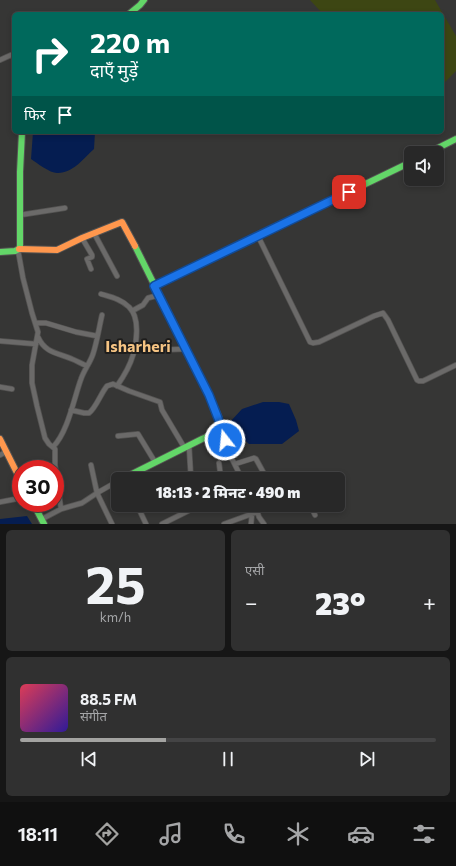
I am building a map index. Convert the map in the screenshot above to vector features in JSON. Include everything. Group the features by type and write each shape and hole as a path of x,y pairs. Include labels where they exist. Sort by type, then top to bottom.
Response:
{"street":[{"path":"131,12 144,0"},
{"path":"0,60 7,56 12,56"},
{"path":"22,134 20,158 20,243 18,249 30,309 38,332 32,365 32,382 44,432 47,442 53,447 55,460"},
{"path":"442,146 456,139"},
{"path":"154,286 404,165"},
{"path":"20,215 65,208"},
{"path":"0,252 18,249 57,250 120,222 124,223 214,406 227,447 239,472"},
{"path":"94,233 117,276"},
{"path":"258,236 310,342 319,342 383,313 388,320 417,380 422,381 456,364"},
{"path":"82,238 92,255 92,257 87,258 91,269"},
{"path":"101,294 124,302 132,311 136,321 137,332 133,355 124,376 117,386"},
{"path":"132,311 143,305 148,298 159,294"},
{"path":"53,447 60,437 72,410 80,380 94,352 102,315"},
{"path":"36,323 46,323 76,332 97,336"},
{"path":"38,337 42,345 48,350 87,366"},
{"path":"0,341 36,344"},
{"path":"144,349 186,349"},
{"path":"72,410 89,413 107,386 110,384 160,402 162,410 186,446 190,472"},
{"path":"0,387 12,389"},
{"path":"137,472 186,446 222,430"},
{"path":"118,436 138,434 155,462"},
{"path":"0,439 12,463"},
{"path":"0,455 6,452"},
{"path":"235,464 254,458 264,472"},
{"path":"218,463 220,472"},
{"path":"91,465 97,493 112,524"},
{"path":"64,508 82,503 111,485"},
{"path":"0,502 12,500"},
{"path":"38,512 43,522 57,512"},
{"path":"140,512 146,524"},
{"path":"162,524 186,512"},
{"path":"224,524 255,513"},
{"path":"251,524 255,513"},
{"path":"255,513 264,524"}],"green space":[{"path":"310,0 435,0 442,12 321,12"},
{"path":"444,15 456,36 456,71 444,83"}],"water":[{"path":"33,134 95,134 94,149 69,171 55,173 44,168 31,159"},
{"path":"263,402 279,402 289,404 299,431 282,444 249,444 238,434 230,422 242,409"},
{"path":"27,516 32,524 0,524 0,519"}],"traffic: fast":[{"path":"131,12 144,0"},
{"path":"0,252 15,251 19,249 20,246 20,172 22,134"},
{"path":"442,146 456,139"},
{"path":"154,286 404,165"},
{"path":"135,246 209,395 219,418 222,430 136,472"},
{"path":"38,512 44,524"}],"traffic: slow":[{"path":"19,249 57,250 122,222 135,246"},
{"path":"0,439 12,463"}],"district":[{"name":"Isharheri","path":"138,346"}],"route":[{"path":"225,440 209,395 154,286 349,192"}]}
